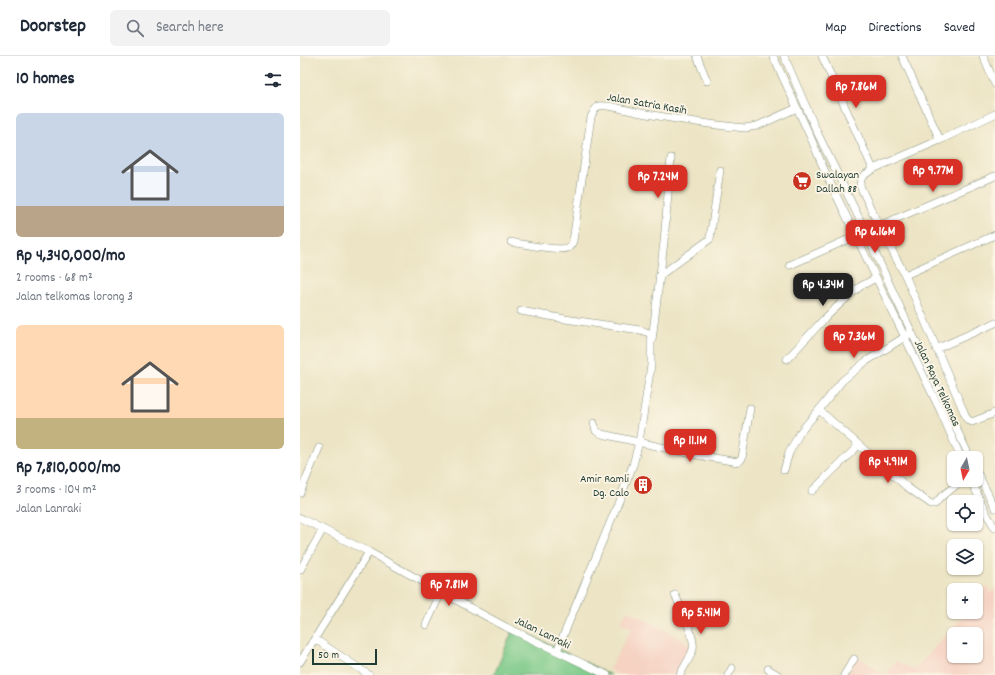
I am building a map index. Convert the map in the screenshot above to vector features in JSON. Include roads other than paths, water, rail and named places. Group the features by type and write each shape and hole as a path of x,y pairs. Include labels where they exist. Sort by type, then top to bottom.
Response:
{"street":[{"path":"697,56 707,81"},
{"name":"Jalan Raya Telkomas","path":"773,56 826,174 941,412 958,451"},
{"name":"Jalan Raya Telkomas","path":"784,56 967,451"},
{"path":"822,56 874,169"},
{"path":"902,56 940,140"},
{"path":"983,56 995,84"},
{"name":"Jalan Satria Kasih","path":"511,242 562,249 570,247 572,244 591,117 598,106 668,118 745,128 757,126 797,108"},
{"path":"995,114 874,169 863,176 860,186 904,276 967,419 972,422 995,413"},
{"path":"810,136 818,132"},
{"path":"557,651 619,501 633,465 639,442 651,365 652,342 664,242 671,158"},
{"path":"660,276 710,239 720,170"},
{"path":"879,226 995,176"},
{"path":"904,276 995,235"},
{"path":"790,265 856,236"},
{"path":"787,359 826,317 852,293 876,278"},
{"path":"521,311 640,330 649,333 652,342"},
{"path":"936,349 995,323"},
{"path":"784,470 789,453 806,424 836,388 865,362 912,333"},
{"path":"594,423 595,429 598,432 697,455 738,462 742,458 750,408"},
{"path":"819,410 927,503 932,505 935,504 942,496 954,487"},
{"path":"812,491 858,445"},
{"path":"300,493 319,448"},
{"path":"983,484 995,508"},
{"path":"974,487 986,513 995,528"},
{"name":"Jalan Lanraki","path":"300,518 369,552 506,627 607,675"},
{"path":"300,570 323,529"},
{"path":"300,662 369,552"},
{"path":"426,625 441,592"},
{"path":"675,595 685,617 693,646 680,675"},
{"path":"315,639 370,675"},
{"path":"844,675 854,659"},
{"path":"728,675 732,668"},
{"path":"768,668 778,675"}],"place":[{"name":"Swalayan Dallah 88","path":"802,181"},
{"name":"Amir Ramli Dg. Calo","path":"643,485"}]}
